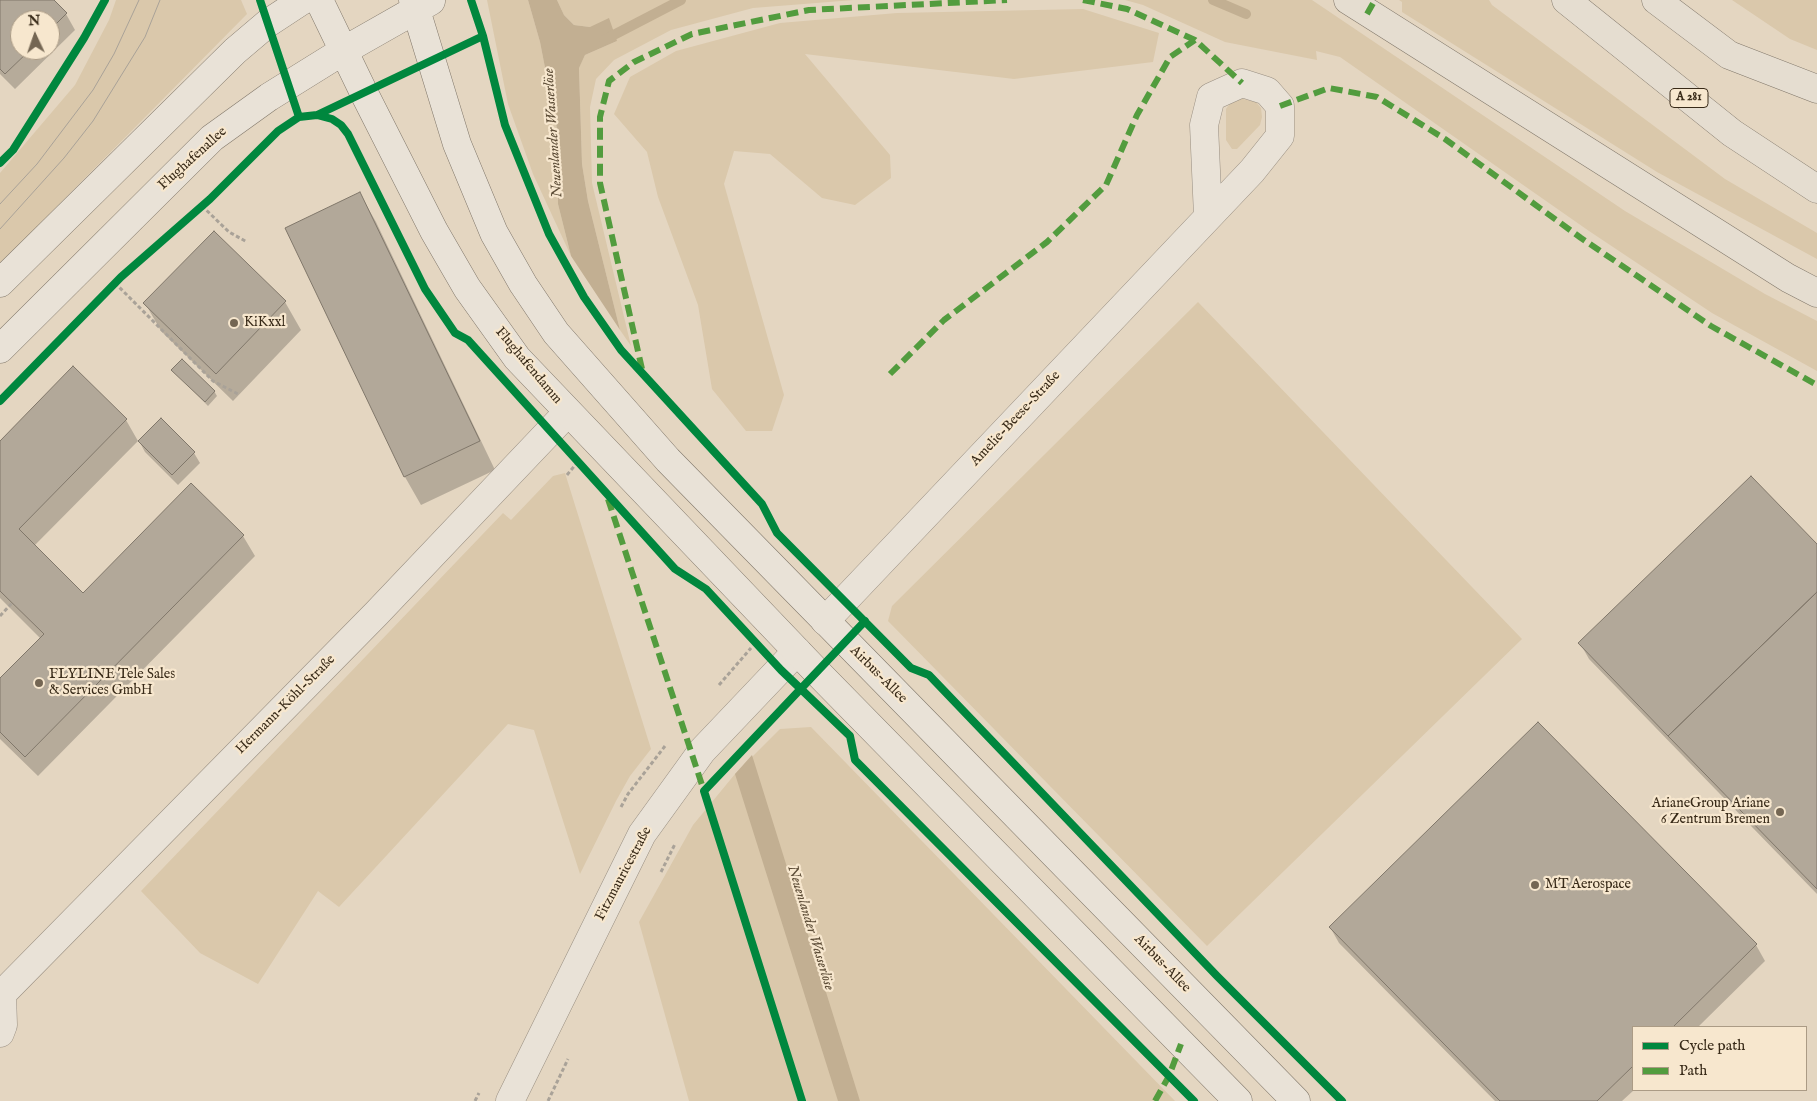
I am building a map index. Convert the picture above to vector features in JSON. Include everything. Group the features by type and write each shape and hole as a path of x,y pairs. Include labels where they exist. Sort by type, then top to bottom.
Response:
{"highway":[{"path":"1348,0 1788,278 1817,293"},
{"name":"A 281","path":"1566,0 1732,133 1817,189"},
{"path":"1656,0 1729,55 1817,89"}],"street":[{"path":"0,283 236,50 268,23 303,0"},
{"name":"Flughafendamm","path":"320,0 343,51 434,231 467,288 518,358 567,413 797,651"},
{"path":"421,3 456,144 494,233 556,333 668,460 825,621 797,651 1238,1101"},
{"name":"Flughafenallee","path":"0,349 212,138 269,97 421,3"},
{"name":"Amelie-Beese-Straße","path":"825,621 1208,216"},
{"name":"Hermann-Köhl-Straße","path":"0,1033 3,1025 1,995 383,607 567,413"},
{"name":"Airbus-Allee","path":"825,621 1296,1101"},
{"name":"Fitzmauricestraße","path":"510,1101 642,834 702,751 797,651"}],"path":[{"path":"202,206 229,232 247,242"},
{"path":"115,283 213,382 238,394"},
{"path":"567,475 578,460"},
{"path":"0,616 12,603"},
{"path":"659,875 676,842"},
{"path":"548,1101 570,1056"}],"shaded area":[{"path":"116,0 241,0 247,14 0,264 0,173 75,85 109,20"},
{"path":"487,0 528,0 540,42 557,129 558,204 571,256 533,174 508,104"},
{"path":"528,0 557,0 564,15 574,25 590,27 609,18 617,41 585,55 579,68 582,164 588,201 620,330 571,256 558,204 557,129 540,42"},
{"path":"557,0 854,0 753,8 671,30 614,60 596,79 590,107 592,183 631,346 620,330 588,201 582,164 579,67 585,55 617,41 590,27 574,25 564,15"},
{"path":"1125,0 1312,0 1625,211 1765,294 1817,321 1817,371 1712,313 1589,231 1340,57 1316,51 1317,60 1225,42 1143,5"},
{"path":"1399,0 1489,0 1492,5 1725,179 1817,233 1817,259 1657,172 1402,12 1402,2"},
{"path":"1732,0 1817,0 1817,50 1790,39"},
{"path":"1083,9 1159,33 1153,62 1014,79 805,54 890,155 891,178 855,205 822,198 770,154 734,151 724,184 784,395 772,431 746,431 712,389 698,305 658,197 647,152 614,114 630,77 676,51 780,23 897,13"},
{"path":"1239,98 1256,102 1261,108 1262,117 1260,125 1237,149 1232,149 1226,140 1226,109 1231,102"},
{"path":"1198,302 1522,639 1207,946 888,621 892,606"},
{"path":"565,473 651,749 630,776 580,874 534,730 508,724 339,907 318,891 258,984 200,953 141,891 503,513 511,520 553,476"},
{"path":"811,727 1175,1101 689,1101 639,922 693,825 735,774 780,729"},
{"path":"752,755 860,1101 838,1101 735,774"}],"building":[{"path":"0,0 54,0 67,13 60,20 60,10 10,10 10,60 20,60 5,74 0,69"},
{"path":"360,192 480,441 404,477 285,228"},
{"path":"214,231 286,301 216,374 143,303"},
{"path":"182,359 215,391 205,402 171,370"},
{"path":"73,366 127,419 19,529 83,593 191,483 244,535 25,757 0,732 0,678 44,634 0,591 0,441"},
{"path":"161,418 195,452 172,475 138,441"},
{"path":"1751,476 1817,544 1817,592 1668,736 1578,643"},
{"name":"ArianeGroup Ariane 6 Zentrum Bremen","path":"1817,592 1817,889 1668,736"},
{"name":"MT Aerospace","path":"1538,722 1757,944 1674,1026 1632,1026 1632,1067 1597,1101 1500,1101 1329,927"}],"waterway":[{"path":"604,40 681,0"},
{"path":"1213,0 1246,14"}],"tram line":[{"path":"0,204 37,164 93,90 114,54 139,0"},
{"path":"0,229 64,158 93,121 145,37 160,0"}],"marked path":[{"path":"642,369 600,183 600,117 609,81 634,62 692,34 809,10 1007,0"},
{"path":"1083,0 1127,9 1195,40 1242,83"},
{"path":"1367,14 1375,0"},
{"path":"890,374 944,320 1047,242 1106,185 1137,115 1170,57 1195,40"},
{"path":"1280,106 1329,88 1377,97 1445,139 1581,238 1711,326 1817,385"},
{"path":"608,499 704,791"},
{"path":"1155,1101 1169,1076 1181,1044"}],"cycle path":[{"path":"0,163 13,150 84,38 105,0"},
{"path":"260,0 299,117"},
{"path":"471,0 483,36 505,125 549,234 584,297 621,350 762,504 777,533 911,668 929,675 1217,976 1342,1101"},
{"path":"0,401 121,277 210,199 278,131 299,117 317,115 483,36"},
{"path":"317,115 332,119 341,125 348,134 425,289 455,333 468,340 675,569 706,589 781,670 850,736 855,760 1194,1101"},
{"path":"802,1101 704,791 865,621"}],"place":[{"name":"KiKxxl","path":"234,323"},
{"name":"FLYLINE Tele Sales & Services GmbH","path":"39,683"},
{"name":"ArianeGroup Ariane 6 Zentrum Bremen","path":"1780,812"},
{"name":"MT Aerospace","path":"1535,885"}],"water label":[{"name":"Neuenlander Wasserlöse","path":"554,133"},
{"name":"Neuenlander Wasserlöse","path":"810,928"}]}
